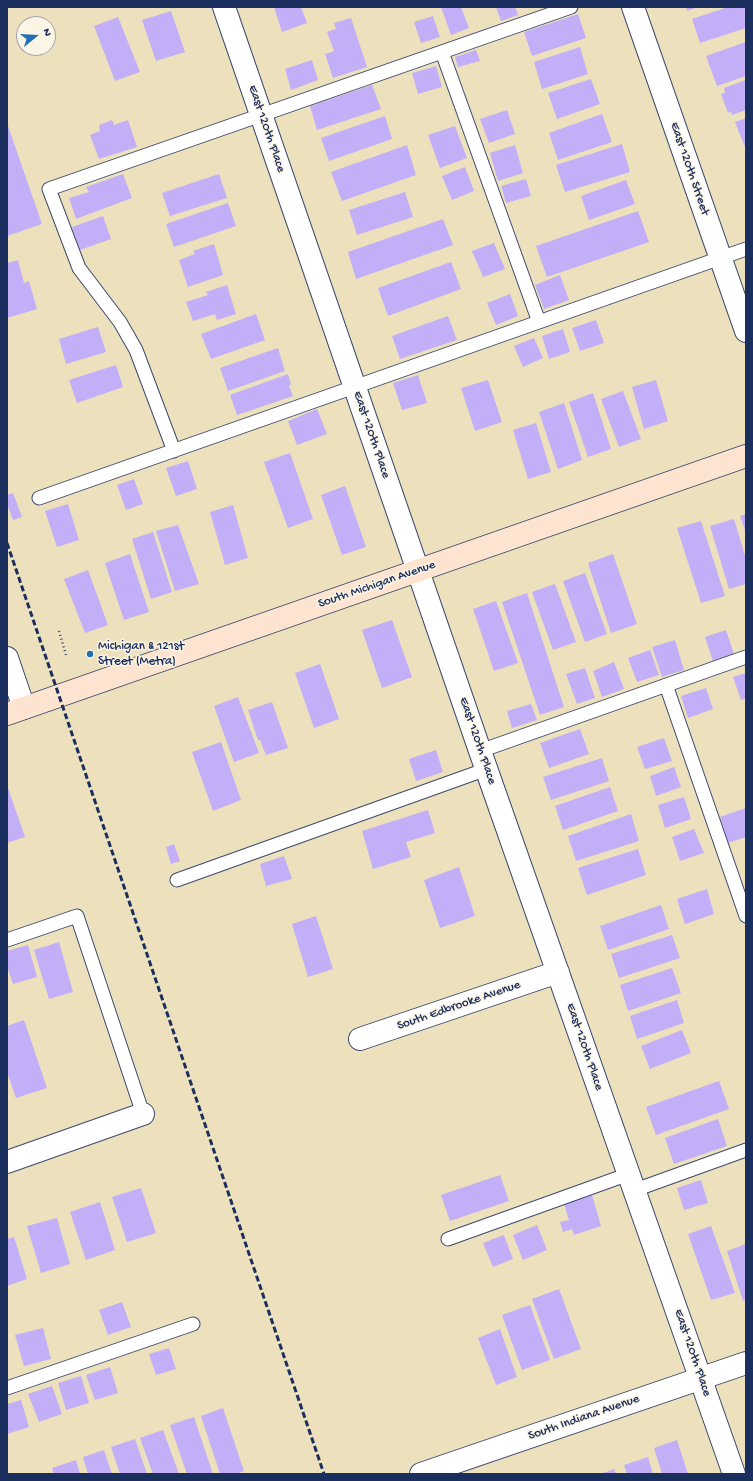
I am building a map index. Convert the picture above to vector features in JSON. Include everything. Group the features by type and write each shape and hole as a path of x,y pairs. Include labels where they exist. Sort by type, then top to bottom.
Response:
{"main road":[{"name":"South Michigan Avenue","path":"16,711 746,456"}],"street":[{"name":"East 120th Place","path":"224,7 418,571 734,1474"},
{"name":"East 120th Street","path":"633,7 746,331"},
{"path":"7,658 16,711"},
{"name":"South Edbrooke Avenue","path":"360,1040 558,972"},
{"path":"7,1162 143,1114"},
{"name":"South Indiana Avenue","path":"421,1474 746,1363"}],"lane":[{"path":"174,451 136,350 120,322 79,268 49,189 571,7"},
{"path":"442,52 539,322"},
{"path":"39,498 746,249"},
{"path":"177,880 484,760 666,685 746,657"},
{"path":"666,685 746,916"},
{"path":"7,940 77,916 143,1114"},
{"path":"448,1239 632,1182 746,1150"},
{"path":"7,1388 193,1324"}],"path":[{"path":"59,630 66,655"}],"building":[{"path":"274,7 301,7 307,23 282,32"},
{"path":"441,7 461,7 469,28 451,35"},
{"path":"496,7 515,7 518,15 501,21"},
{"path":"686,7 698,7 687,11"},
{"path":"728,7 746,7 746,28 700,43 692,19"},
{"path":"171,11 185,52 156,61 142,20"},
{"path":"578,14 586,38 532,56 524,32"},
{"path":"433,16 440,37 421,43 414,22"},
{"path":"118,17 140,72 115,81 94,26"},
{"path":"351,18 367,67 333,78 325,54 334,51 327,32 336,29 334,23"},
{"path":"746,42 746,76 717,86 706,56"},
{"path":"580,47 588,74 542,89 534,62"},
{"path":"476,50 480,61 458,67 455,57"},
{"path":"312,60 318,80 291,90 285,69"},
{"path":"436,66 442,87 418,94 412,73"},
{"path":"591,79 600,104 557,119 548,93"},
{"path":"746,80 746,110 732,115 731,111 728,113 721,94 725,93 724,88"},
{"path":"372,85 381,109 317,130 310,106"},
{"path":"507,110 515,134 489,143 480,119"},
{"path":"602,114 612,142 558,160 549,133"},
{"path":"385,116 392,139 329,161 321,138"},
{"path":"746,118 746,145 744,145 735,122"},
{"path":"112,120 114,125 128,120 137,147 99,159 90,135 100,131 99,125"},
{"path":"7,123 42,224 7,236"},
{"path":"455,126 467,158 440,168 428,135"},
{"path":"622,144 630,172 565,192 556,165"},
{"path":"407,145 416,175 342,201 331,172"},
{"path":"515,145 523,173 498,181 490,153"},
{"path":"465,167 474,191 452,200 442,176"},
{"path":"123,174 132,198 76,219 69,198 89,192 86,187"},
{"path":"219,174 227,198 170,216 162,193"},
{"path":"526,179 531,196 506,203 501,186"},
{"path":"626,180 635,204 589,220 581,196"},
{"path":"405,192 413,217 357,235 349,210"},
{"path":"228,203 236,226 174,247 166,224"},
{"path":"638,211 649,242 547,277 536,246"},
{"path":"103,216 111,239 80,250 72,227"},
{"path":"443,219 453,245 356,279 348,252"},
{"path":"494,243 505,269 483,277 472,251"},
{"path":"214,244 223,275 188,287 179,260 195,254 193,251"},
{"path":"18,260 24,283 29,281 37,309 7,318 7,263"},
{"path":"451,262 461,289 388,316 378,288"},
{"path":"560,275 569,300 544,309 535,285"},
{"path":"227,285 236,314 217,320 215,314 193,321 186,302 208,295 206,292"},
{"path":"510,294 518,316 496,325 487,303"},
{"path":"256,314 265,340 211,359 201,334"},
{"path":"448,316 457,340 400,359 392,336"},
{"path":"596,320 604,343 580,351 572,328"},
{"path":"98,327 106,352 66,364 59,339"},
{"path":"563,329 570,352 549,359 542,336"},
{"path":"534,338 543,358 523,367 514,346"},
{"path":"278,348 285,371 228,391 220,368"},
{"path":"116,365 123,387 77,403 69,380"},
{"path":"288,374 291,384 289,386 293,396 237,415 230,395"},
{"path":"418,375 427,403 402,410 393,383"},
{"path":"488,380 502,422 475,431 461,388"},
{"path":"656,380 668,421 644,429 632,387"},
{"path":"623,391 641,439 619,447 601,399"},
{"path":"593,393 611,449 588,457 569,402"},
{"path":"564,403 582,460 558,469 539,412"},
{"path":"317,409 327,434 297,445 288,421"},
{"path":"536,423 551,472 528,479 513,430"},
{"path":"290,453 313,519 288,528 264,462"},
{"path":"188,461 197,489 176,496 166,468"},
{"path":"134,479 143,504 126,510 117,485"},
{"path":"345,486 366,547 342,555 321,495"},
{"path":"13,493 22,517 13,520 7,504 7,495"},
{"path":"68,504 79,540 57,547 45,511"},
{"path":"233,505 248,558 225,565 210,512"},
{"path":"746,514 746,533 740,516"},
{"path":"734,519 746,559 746,584 729,589 710,526"},
{"path":"701,521 725,596 701,603 677,528"},
{"path":"178,525 199,584 175,591 156,531"},
{"path":"153,532 172,592 151,599 132,539"},
{"path":"130,554 149,612 124,620 105,563"},
{"path":"613,554 637,624 611,633 588,563"},
{"path":"88,570 108,625 85,633 64,579"},
{"path":"585,573 607,634 585,642 563,581"},
{"path":"555,584 576,642 553,650 532,592"},
{"path":"527,593 564,707 540,715 502,602"},
{"path":"496,601 518,663 494,671 473,609"},
{"path":"392,620 412,677 382,688 362,630"},
{"path":"726,630 734,654 713,661 705,637"},
{"path":"675,640 684,670 662,677 652,647"},
{"path":"650,650 659,675 637,682 628,658"},
{"path":"614,662 624,689 602,697 593,671"},
{"path":"320,664 339,719 314,728 295,673"},
{"path":"585,668 595,698 577,704 566,674"},
{"path":"746,673 746,698 741,700 733,677"},
{"path":"706,688 713,709 688,718 681,696"},
{"path":"238,697 259,753 234,762 214,706"},
{"path":"272,702 288,748 266,755 260,740 258,740 248,710"},
{"path":"531,704 537,720 512,728 507,711"},
{"path":"580,729 589,754 549,768 540,743"},
{"path":"664,738 672,761 645,769 637,747"},
{"path":"221,742 241,800 213,811 192,752"},
{"path":"436,750 443,772 416,781 409,759"},
{"path":"602,758 609,781 551,800 543,777"},
{"path":"674,767 681,787 656,796 650,776"},
{"path":"7,785 25,837 7,843"},
{"path":"610,787 618,811 563,830 555,806"},
{"path":"684,797 691,819 665,828 658,805"},
{"path":"746,808 746,837 728,843 720,817"},
{"path":"428,810 435,833 406,842 411,857 373,869 362,831"},
{"path":"631,814 639,841 576,861 568,836"},
{"path":"694,829 704,853 680,861 672,837"},
{"path":"174,844 180,861 171,864 166,847"},
{"path":"638,849 646,875 587,895 578,868"},
{"path":"284,856 292,879 266,886 260,864"},
{"path":"459,867 475,916 440,928 424,880"},
{"path":"707,889 714,914 685,924 677,899"},
{"path":"661,905 669,929 608,950 600,926"},
{"path":"316,916 333,969 308,977 292,924"},
{"path":"672,935 680,958 619,978 611,954"},
{"path":"59,942 73,992 49,999 34,950"},
{"path":"28,945 37,977 13,984 7,966 7,951"},
{"path":"672,968 681,993 628,1011 620,985"},
{"path":"677,1000 684,1023 637,1039 630,1016"},
{"path":"24,1020 47,1088 16,1098 7,1072 7,1026"},
{"path":"682,1030 691,1053 650,1069 641,1046"},
{"path":"719,1081 729,1109 656,1135 646,1107"},
{"path":"718,1119 727,1146 674,1164 665,1138"},
{"path":"500,1175 509,1201 450,1221 441,1195"},
{"path":"701,1180 708,1203 684,1210 677,1188"},
{"path":"141,1188 156,1233 127,1242 112,1197"},
{"path":"592,1195 601,1226 574,1235 572,1229 563,1232 560,1222 569,1220 564,1204"},
{"path":"100,1202 115,1250 86,1260 70,1212"},
{"path":"57,1218 70,1264 41,1273 27,1226"},
{"path":"537,1225 547,1250 523,1260 513,1235"},
{"path":"711,1226 735,1293 711,1300 688,1234"},
{"path":"504,1235 513,1259 493,1267 483,1243"},
{"path":"14,1237 27,1279 7,1286 7,1239"},
{"path":"746,1244 746,1300 743,1301 727,1251"},
{"path":"559,1289 581,1349 554,1359 532,1299"},
{"path":"122,1302 131,1327 108,1335 99,1310"},
{"path":"530,1305 550,1360 522,1370 502,1315"},
{"path":"43,1328 51,1359 24,1366 15,1335"},
{"path":"500,1329 517,1377 496,1385 478,1338"},
{"path":"169,1348 176,1369 156,1375 149,1354"},
{"path":"110,1367 118,1393 95,1400 86,1375"},
{"path":"81,1376 89,1403 66,1410 58,1383"},
{"path":"52,1386 62,1414 39,1422 28,1394"},
{"path":"21,1400 29,1427 7,1434 7,1404"},
{"path":"223,1408 244,1471 236,1474 220,1474 201,1416"},
{"path":"194,1417 213,1474 187,1474 170,1425"},
{"path":"163,1430 179,1474 153,1474 140,1438"},
{"path":"135,1439 147,1474 120,1474 111,1447"},
{"path":"677,1440 688,1474 662,1474 654,1448"},
{"path":"104,1450 112,1474 88,1474 83,1457"},
{"path":"648,1457 653,1474 627,1474 624,1465"},
{"path":"76,1460 80,1474 54,1474 52,1468"},
{"path":"614,1469 616,1474 601,1474"}],"railway":[{"path":"7,543 324,1474"}],"place":[{"name":"Michigan & 121st Street (Metra)","path":"90,654"}]}
